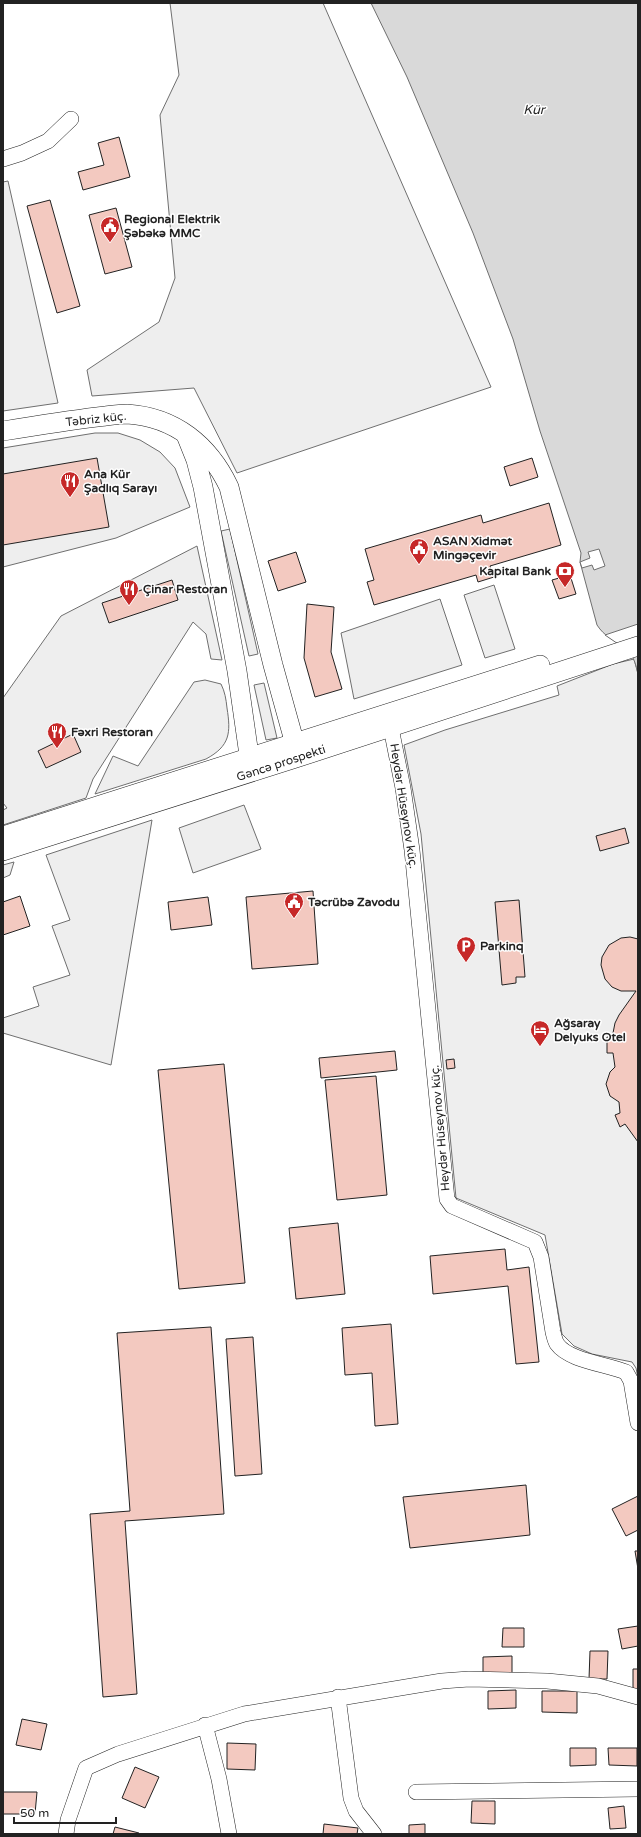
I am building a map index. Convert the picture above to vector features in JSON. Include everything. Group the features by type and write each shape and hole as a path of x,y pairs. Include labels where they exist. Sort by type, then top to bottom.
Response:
{"main road":[{"name":"Təbriz küç.","path":"3,431 126,414 158,420 186,433 207,452 216,463 228,487 297,751"},
{"path":"186,433 196,460 203,488 237,671 251,765"},
{"path":"556,667 638,633"},
{"path":"556,667 638,646"},
{"name":"Gəncə prospekti","path":"3,836 297,751 556,667"},
{"name":"Gəncə prospekti","path":"297,751 391,728 556,667"},
{"name":"Gəncə prospekti","path":"3,851 251,765"}],"street":[{"path":"3,159 22,153 48,141 71,119"},
{"name":"Heydər Hüseynov küç.","path":"391,728 403,788 412,850 447,1199 452,1206 535,1242 541,1257 553,1332 557,1343 564,1351 575,1357 626,1372 631,1381 638,1423"},
{"path":"66,1834 68,1820 86,1768 118,1754 244,1714 338,1697 442,1681 469,1679 547,1681 598,1686 638,1697"},
{"path":"338,1697 351,1798 356,1811 374,1834"},
{"path":"205,1726 219,1779 228,1834"},
{"path":"416,1792 638,1789"}],"shaded area":[{"path":"170,3 323,3 491,387 237,473 194,388 92,396 87,370 159,322 175,278 160,115 179,75"},
{"path":"8,181 58,403 3,411 3,182"},
{"path":"95,433 118,433 140,440 160,452 175,468 190,507 116,538 3,567 3,448"},
{"path":"230,529 258,654 249,656 221,531"},
{"path":"197,546 222,660 211,659 206,634 193,622 93,779 86,798 3,825 3,810 7,808 3,803 3,698 61,616"},
{"path":"494,585 515,649 485,658 464,595"},
{"path":"440,599 462,665 354,699 341,633"},
{"name":"Ağsaray Delyuks Otel","path":"634,659 638,674 638,1378 636,1368 632,1362 592,1354 574,1346 562,1334 545,1235 456,1198 421,834 404,745 445,730 559,695 557,686 613,664"},
{"path":"205,680 221,684 225,696 229,725 227,738 220,749 206,759 95,794 113,756 138,766 194,682"},
{"path":"264,683 277,738 266,740 254,685"},
{"path":"244,805 261,849 193,873 179,828"},
{"path":"152,820 111,1065 3,1033 3,1018 39,1006 33,987 70,975 52,926 70,920 46,855"},
{"path":"14,862 10,875 3,878 3,865"}],"water":[{"name":"Kür","path":"371,3 638,3 638,674 635,662 626,648 609,637 597,625 580,562 581,553 540,431 513,339 473,233 407,77"}],"pier":[{"path":"599,549 605,566 594,570 592,565 582,568 580,562 590,558 588,552"},
{"path":"638,624 638,652 624,648 605,635"}],"building":[{"path":"119,137 130,177 83,190 78,172 104,165 98,143"},
{"path":"50,200 80,306 57,313 27,206"},
{"path":"116,208 132,267 105,274 89,215"},
{"path":"97,458 109,527 3,545 3,474"},
{"path":"532,458 538,477 510,486 504,467"},
{"path":"549,503 561,545 490,566 494,577 478,582 476,575 374,605 367,582 374,580 365,549 481,515 483,523"},
{"path":"296,552 306,582 278,591 268,561"},
{"path":"570,575 576,594 559,599 552,580"},
{"path":"172,580 178,600 109,623 102,603"},
{"path":"307,604 334,607 331,652 342,689 315,697 304,658"},
{"path":"73,734 81,752 46,768 38,751"},
{"path":"625,828 629,843 600,851 596,836"},
{"path":"313,891 318,964 252,969 246,897"},
{"path":"20,896 30,926 3,935 3,902"},
{"path":"208,897 212,925 171,930 168,902"},
{"path":"519,900 525,977 516,977 516,983 502,985 495,902"},
{"path":"630,937 638,939 638,1142 625,1124 620,1127 615,1115 620,1113 619,1102 610,1096 606,1084 610,1072 615,1067 613,1053 607,1053 607,1037 612,1038 615,1023 619,1015 636,991 621,991 612,987 605,979 601,965 602,957 609,945 621,938"},
{"path":"395,1051 397,1070 321,1078 319,1058"},
{"path":"454,1059 455,1068 447,1069 446,1060"},
{"path":"224,1064 245,1283 179,1289 158,1070"},
{"path":"376,1076 387,1195 337,1200 325,1080"},
{"path":"338,1223 345,1294 296,1299 289,1228"},
{"path":"505,1249 507,1270 529,1267 539,1362 516,1364 508,1286 433,1294 430,1256"},
{"path":"391,1324 398,1424 375,1426 372,1373 345,1375 342,1328"},
{"path":"211,1327 224,1514 125,1521 137,1694 103,1697 90,1514 130,1511 117,1333"},
{"path":"253,1337 262,1474 235,1476 226,1339"},
{"path":"526,1485 530,1535 410,1548 403,1497"},
{"path":"638,1496 638,1530 626,1536 612,1509"},
{"path":"635,1551 638,1551 638,1569"},
{"path":"638,1626 638,1646 622,1649 618,1629"},
{"path":"503,1628 524,1628 524,1647 502,1647"},
{"path":"590,1651 608,1651 607,1679 589,1679"},
{"path":"512,1656 512,1674 483,1675 483,1657"},
{"path":"633,1669 638,1669 638,1691 633,1691"},
{"path":"516,1690 516,1708 488,1709 488,1691"},
{"path":"542,1691 577,1691 577,1713 542,1712"},
{"path":"22,1719 47,1724 41,1750 16,1745"},
{"path":"227,1743 256,1744 255,1770 227,1769"},
{"path":"570,1748 596,1748 596,1765 570,1766"},
{"path":"608,1748 637,1748 637,1766 609,1765"},
{"path":"135,1767 159,1777 145,1808 122,1798"},
{"path":"3,1792 37,1792 35,1814 3,1814"},
{"path":"472,1801 495,1801 495,1824 471,1823"},
{"path":"624,1806 626,1828 610,1829 608,1808"},
{"path":"324,1824 358,1828 357,1834 323,1834"},
{"path":"425,1824 425,1834 409,1834 409,1825"},
{"path":"115,1827 139,1833 139,1834 113,1834"}],"place":[{"name":"Regional Elektrik Şəbəkə MMC","path":"110,243"},
{"name":"Ana Kür Şadlıq Sarayı","path":"70,498"},
{"name":"ASAN Xidmət Mingəçevir","path":"419,565"},
{"name":"Kapital Bank","path":"565,588"},
{"name":"Çinar Restoran","path":"129,606"},
{"name":"Fəxri Restoran","path":"57,749"},
{"name":"Təcrübə Zavodu","path":"294,919"},
{"name":"Parkinq","path":"466,963"},
{"name":"Ağsaray Delyuks Otel","path":"540,1047"}]}
